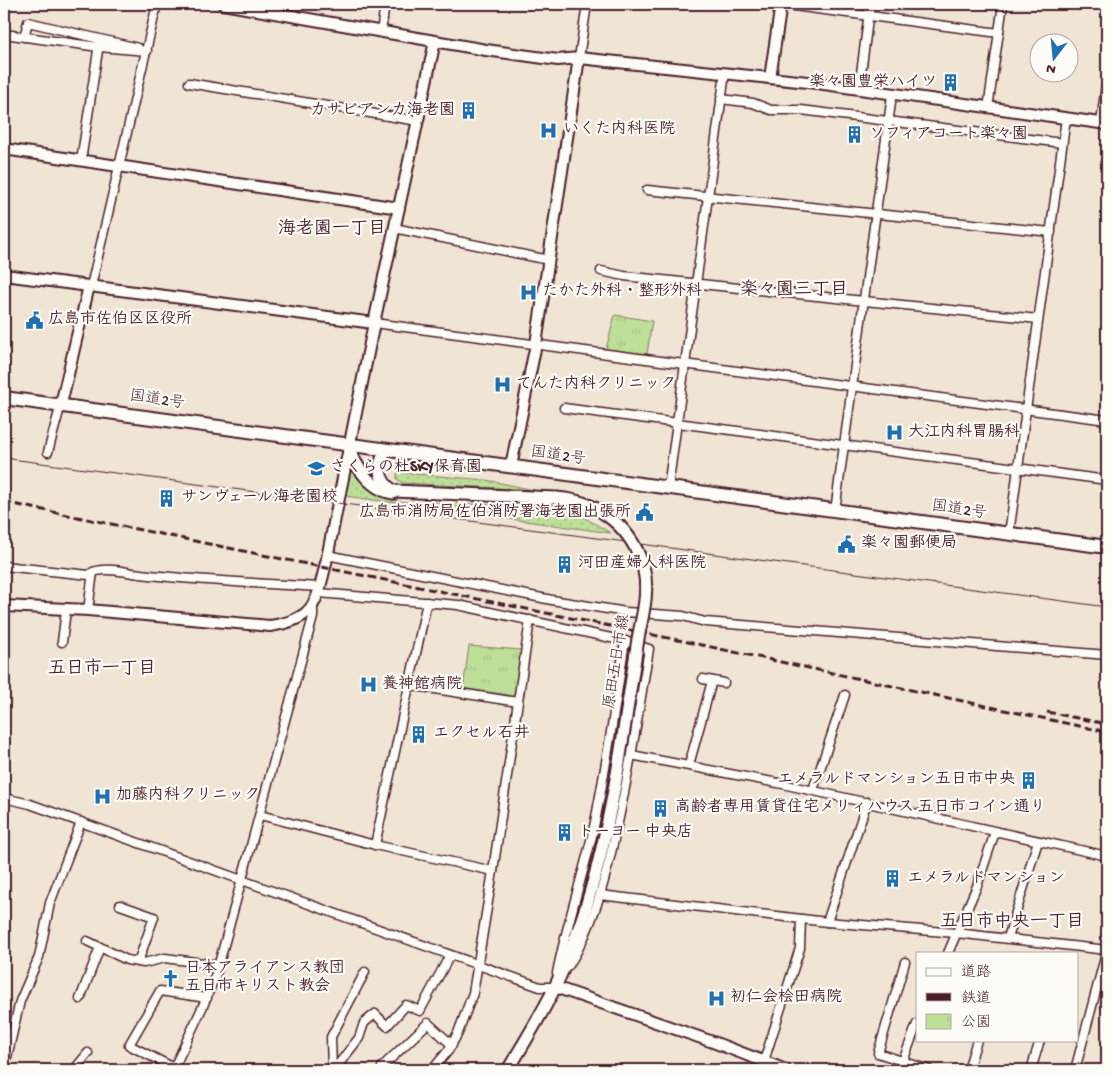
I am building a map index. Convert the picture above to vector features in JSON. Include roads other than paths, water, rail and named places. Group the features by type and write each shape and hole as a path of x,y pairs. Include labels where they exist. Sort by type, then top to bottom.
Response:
{"highway":[{"name":"国道2号","path":"4,398 61,404 349,445 1107,547"}],"main road":[{"name":"原田五日市線","path":"349,445 354,457 371,484 384,491 557,498 578,501 609,516 624,529 632,541 644,572 644,600 625,756 594,880 555,988 508,1070"},
{"path":"386,450 379,466 379,474 388,487 402,493"}],"street":[{"path":"48,452 89,286 92,282 157,4"},
{"path":"223,4 435,42 558,60 580,58 770,78 1104,124 1107,77"},
{"path":"381,32 385,4"},
{"path":"511,466 536,344 587,4"},
{"path":"764,4 781,5 770,78"},
{"path":"859,89 870,4"},
{"path":"988,108 1003,4"},
{"path":"794,6 999,33"},
{"path":"24,37 28,22 100,38 147,51"},
{"path":"4,34 99,48 147,51"},
{"path":"81,161 100,38"},
{"path":"4,606 88,610 270,626 298,620 308,612 320,590 374,323 435,42"},
{"path":"668,488 725,73"},
{"path":"190,83 418,121"},
{"path":"835,511 892,95"},
{"path":"721,99 753,103 771,110 801,110 1062,143"},
{"path":"1009,534 1066,118"},
{"path":"4,149 399,208"},
{"path":"647,190 1051,232"},
{"path":"394,228 548,260"},
{"path":"601,271 624,276 1038,319"},
{"path":"4,275 1107,420"},
{"path":"564,408 1107,480"},
{"path":"327,555 472,586 626,612 683,616 706,622 1107,655"},
{"path":"4,566 89,575 93,572 127,572 458,605 625,640 648,649 625,756 623,802 600,896 585,940 555,988"},
{"path":"88,610 93,572"},
{"path":"375,845 427,602"},
{"path":"206,998 160,991 129,1045 174,1069 206,998 218,965 260,815 313,617 312,605"},
{"path":"62,642 66,610"},
{"path":"432,1070 452,1045 466,1014 478,964 530,620"},
{"path":"555,988 565,930 592,837 606,768 625,640"},
{"path":"703,679 724,683"},
{"path":"689,765 712,681"},
{"path":"409,685 518,702"},
{"path":"813,790 845,695"},
{"path":"625,756 689,765 813,790 1107,856"},
{"path":"4,798 30,804 82,822 540,987 555,988 786,1070"},
{"path":"827,922 867,802"},
{"path":"260,815 375,845 493,871"},
{"path":"4,1070 20,1001 40,957 50,903 82,822"},
{"path":"948,952 977,886 995,832"},
{"path":"1008,938 1038,841"},
{"path":"600,896 827,922 1008,938 1107,950 1075,1070"},
{"path":"120,905 154,917 138,962"},
{"path":"764,1061 800,948 801,919"},
{"path":"87,941 127,960 144,963 165,958 218,965"},
{"path":"80,999 100,947"},
{"path":"333,1070 359,1038 364,1023 375,1014 387,1026 406,1005 420,1011 450,955"},
{"path":"905,962 878,1053 903,1061 918,1069 928,1070"},
{"path":"333,1070 331,1037 365,972"},
{"path":"382,1067 428,1023 452,1045"},
{"path":"903,1061 916,1027"},
{"path":"968,1070 976,1042"},
{"path":"1031,1070 1039,1042"},
{"path":"74,1070 88,1053"}],"tram line":[{"path":"4,458 1107,607"}],"railway":[{"path":"4,502 683,641 1107,732"},
{"path":"1047,712 1107,724"}],"place":[{"name":"楽々園豊栄ハイツ","path":"951,83"},
{"name":"カサビアンカ海老園","path":"469,111"},
{"name":"いくた内科医院","path":"549,130"},
{"name":"ソフィアコート楽々園","path":"855,135"},
{"name":"たかた外科・整形外科","path":"528,292"},
{"name":"広島市佐伯区区役所","path":"34,320"},
{"name":"てんた内科クリニック","path":"502,385"},
{"name":"大江内科胃腸科","path":"894,433"},
{"name":"さくらの杜SKY保育園","path":"316,468"},
{"name":"サンヴェール海老園校","path":"167,498"},
{"name":"広島市消防局佐伯消防署海老園出張所","path":"645,513"},
{"name":"楽々園郵便局","path":"847,544"},
{"name":"河田産婦人科医院","path":"564,564"},
{"name":"養神館病院","path":"368,685"},
{"name":"エクセル石井","path":"419,734"},
{"name":"エメラルドマンション五日市中央","path":"1029,780"},
{"name":"加藤内科クリニック","path":"102,796"},
{"name":"高齢者専用賃貸住宅メリィハウス 五日市コイン通り","path":"661,808"},
{"name":"トーヨー 中央店","path":"564,833"},
{"name":"エメラルドマンション","path":"893,879"},
{"name":"日本アライアンス教団 五日市キリスト教会","path":"171,978"},
{"name":"初仁会桧田病院","path":"716,998"}],"district":[{"name":"海老園一丁目","path":"332,229"},
{"name":"楽々園三丁目","path":"794,290"},
{"name":"五日市一丁目","path":"102,669"},
{"name":"五日市中央一丁目","path":"1012,922"}]}
